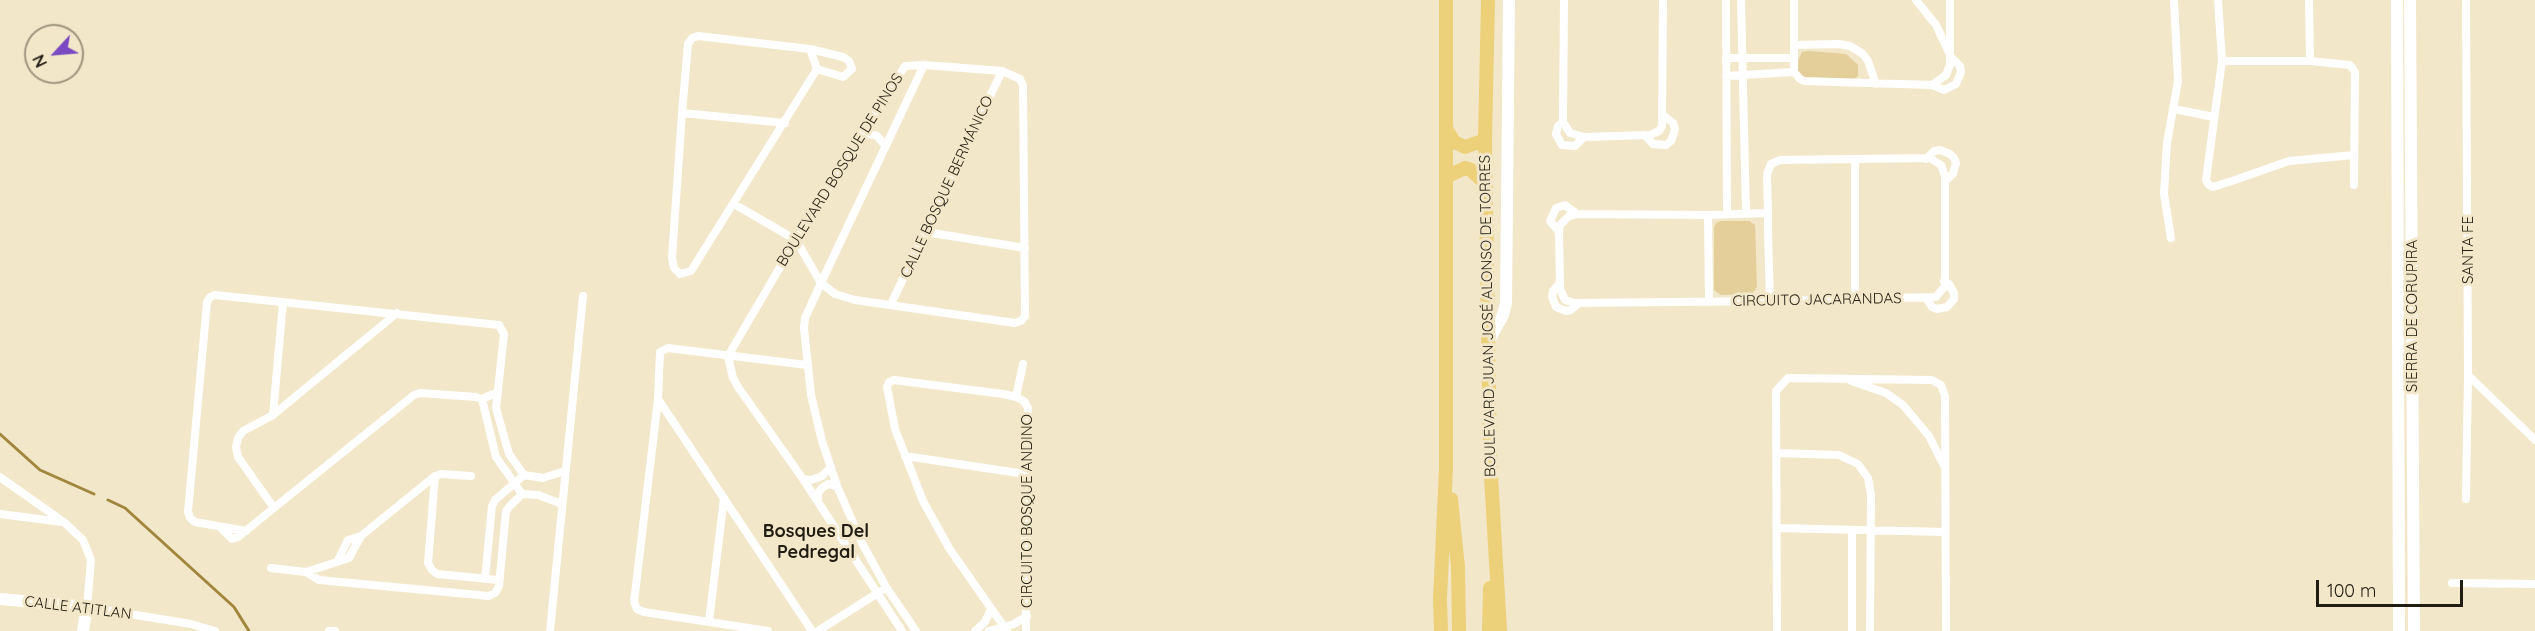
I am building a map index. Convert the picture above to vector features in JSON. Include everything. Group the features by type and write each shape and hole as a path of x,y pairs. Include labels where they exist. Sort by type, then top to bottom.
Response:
{"main road":[{"path":"1441,631 1440,599 1446,468 1446,0"},
{"name":"BOULEVARD JUAN JOSÉ ALONSO DE TORRES","path":"1488,0 1485,183 1490,459 1500,631"},
{"path":"1447,130 1454,142 1465,147 1485,140"},
{"path":"1446,177 1465,168 1485,183"},
{"path":"1446,468 1456,532 1459,631"},
{"path":"1489,631 1494,535"}],"street":[{"path":"1488,342 1503,315 1506,303 1509,0"},
{"path":"1564,0 1563,122 1570,133 1584,137 1645,135 1659,131 1663,115 1663,0"},
{"path":"1726,0 1727,213"},
{"path":"1741,0 1746,213"},
{"path":"1794,0 1794,72 1804,81 1932,85 1944,90 1956,84 1961,72 1960,66 1951,57 1936,25 1916,0"},
{"path":"1932,85 1946,75 1951,57 1950,0"},
{"path":"2171,238 2164,194 2167,143 2178,81 2174,0"},
{"path":"2218,0 2222,61 2206,180 2209,185 2213,187 2289,160 2354,155"},
{"path":"2309,0 2310,61"},
{"name":"SANTA FE","path":"2466,0 2468,375 2466,499"},
{"name":"SIERRA DE CORUPIRA","path":"2399,631 2403,3"},
{"name":"SIERRA DE CORUPIRA","path":"2403,3 2414,631"},
{"path":"698,36 810,49 843,57 849,61 852,69 843,77 817,69 691,271 680,274 674,268 672,258 688,44 692,38 698,36"},
{"path":"1794,45 1839,44 1850,46 1863,54 1868,61 1876,84"},
{"path":"810,49 817,69"},
{"path":"1726,58 1794,58"},
{"path":"2222,61 2310,61 2350,65 2355,72 2354,185"},
{"path":"734,204 796,240 821,283 835,294 855,300 1015,323 1021,321 1025,316 1025,248 1023,86 1020,78 1002,70 924,65"},
{"name":"BOULEVARD BOSQUE DE PINOS","path":"728,356 796,240 905,66 924,65 805,318 804,328 811,395 837,486 862,543 886,587 916,631"},
{"name":"CALLE BOSQUE BERMÁNICO","path":"891,304 1002,70"},
{"path":"1726,76 1794,72"},
{"path":"2174,109 2214,117"},
{"path":"682,113 784,123"},
{"path":"1645,135 1653,144 1666,145 1671,141 1675,129 1673,123 1663,115"},
{"path":"1563,122 1558,126 1556,134 1562,145 1575,146 1584,137"},
{"path":"864,134 876,135 885,145"},
{"path":"1727,145 1744,146"},
{"path":"1926,159 1934,151 1940,150 1954,158 1956,163 1953,174 1945,181"},
{"path":"1770,301 1767,174 1775,162 1855,160 1926,159 1936,161 1941,165 1945,181 1944,281 1940,295 1926,298"},
{"path":"1855,160 1855,299"},
{"path":"1727,171 1744,171"},
{"name":"CIRCUITO JACARANDAS","path":"1577,214 1565,205 1553,211 1550,221 1559,232 1560,283 1565,300 1579,303 1926,298 1932,307 1937,309 1947,307 1954,293 1944,281"},
{"path":"1559,232 1564,219 1577,214 1768,213"},
{"path":"1708,215 1709,302"},
{"path":"926,232 1025,248"},
{"path":"498,392 482,399 420,393 414,395 246,531 232,539 221,528 195,522 190,518 188,512 207,302 215,295 499,324 504,334 497,413 507,448 524,475"},
{"path":"550,631 583,296"},
{"path":"273,415 284,302"},
{"path":"274,508 243,466 236,447 238,438 243,431 273,415 397,314"},
{"path":"768,631 644,612 637,609 634,602 658,399 660,352 663,349 807,365"},
{"path":"728,356 733,378 738,387 803,479 902,631"},
{"name":"CIRCUITO BOSQUE ANDINO","path":"1016,397 1023,364"},
{"path":"2468,375 2535,440"},
{"path":"1777,631 1776,390 1788,378 1932,380 1941,385 1945,396 1946,631"},
{"path":"1845,378 1886,393 1903,405 1929,436 1945,468"},
{"name":"CIRCUITO BOSQUE ANDINO","path":"1006,629 936,528 895,429 887,387 889,382 894,380 1016,397 1024,401 1028,408 1025,474 1026,631"},
{"path":"482,399 496,456 522,494 543,496 562,504"},
{"path":"658,399 812,631"},
{"path":"1777,453 1839,455 1858,464 1868,478 1871,495 1870,631"},
{"path":"905,456 1025,474"},
{"path":"803,479 811,480 822,476 831,467"},
{"path":"485,579 492,506 495,500 524,475 543,478 564,471"},
{"path":"271,568 306,572 327,567 338,560 352,556 361,536 435,476 441,474 471,476"},
{"path":"435,476 428,564 437,574 499,580"},
{"path":"0,477 65,523 83,540 91,560 83,631"},
{"path":"818,502 818,493 822,488 828,484 837,486"},
{"path":"306,572 313,578 327,581 489,596 495,593 499,580 506,511 522,494"},
{"path":"709,621 724,498"},
{"path":"0,514 65,523"},
{"path":"1777,528 1946,532"},
{"path":"1852,530 1852,631"},
{"path":"327,567 327,581"},
{"path":"2452,583 2535,584"},
{"path":"818,631 886,587"},
{"name":"CALLE ATITLAN","path":"0,599 87,607 214,631"},
{"path":"975,631 986,622 991,609"},
{"path":"988,631 1006,629 1027,616"},
{"path":"329,631 335,631"}],"shaded area":[{"path":"1802,52 1846,54 1858,65 1858,76 1854,79 1805,78 1798,71 1798,61"},
{"path":"1749,221 1755,225 1757,287 1752,294 1721,295 1714,290 1714,228 1716,223"}],"waterway":[{"path":"0,434 40,470 94,494"},
{"path":"108,500 125,508 234,607 249,631"}],"district":[{"name":"Bosques Del Pedregal","path":"816,542"}]}
